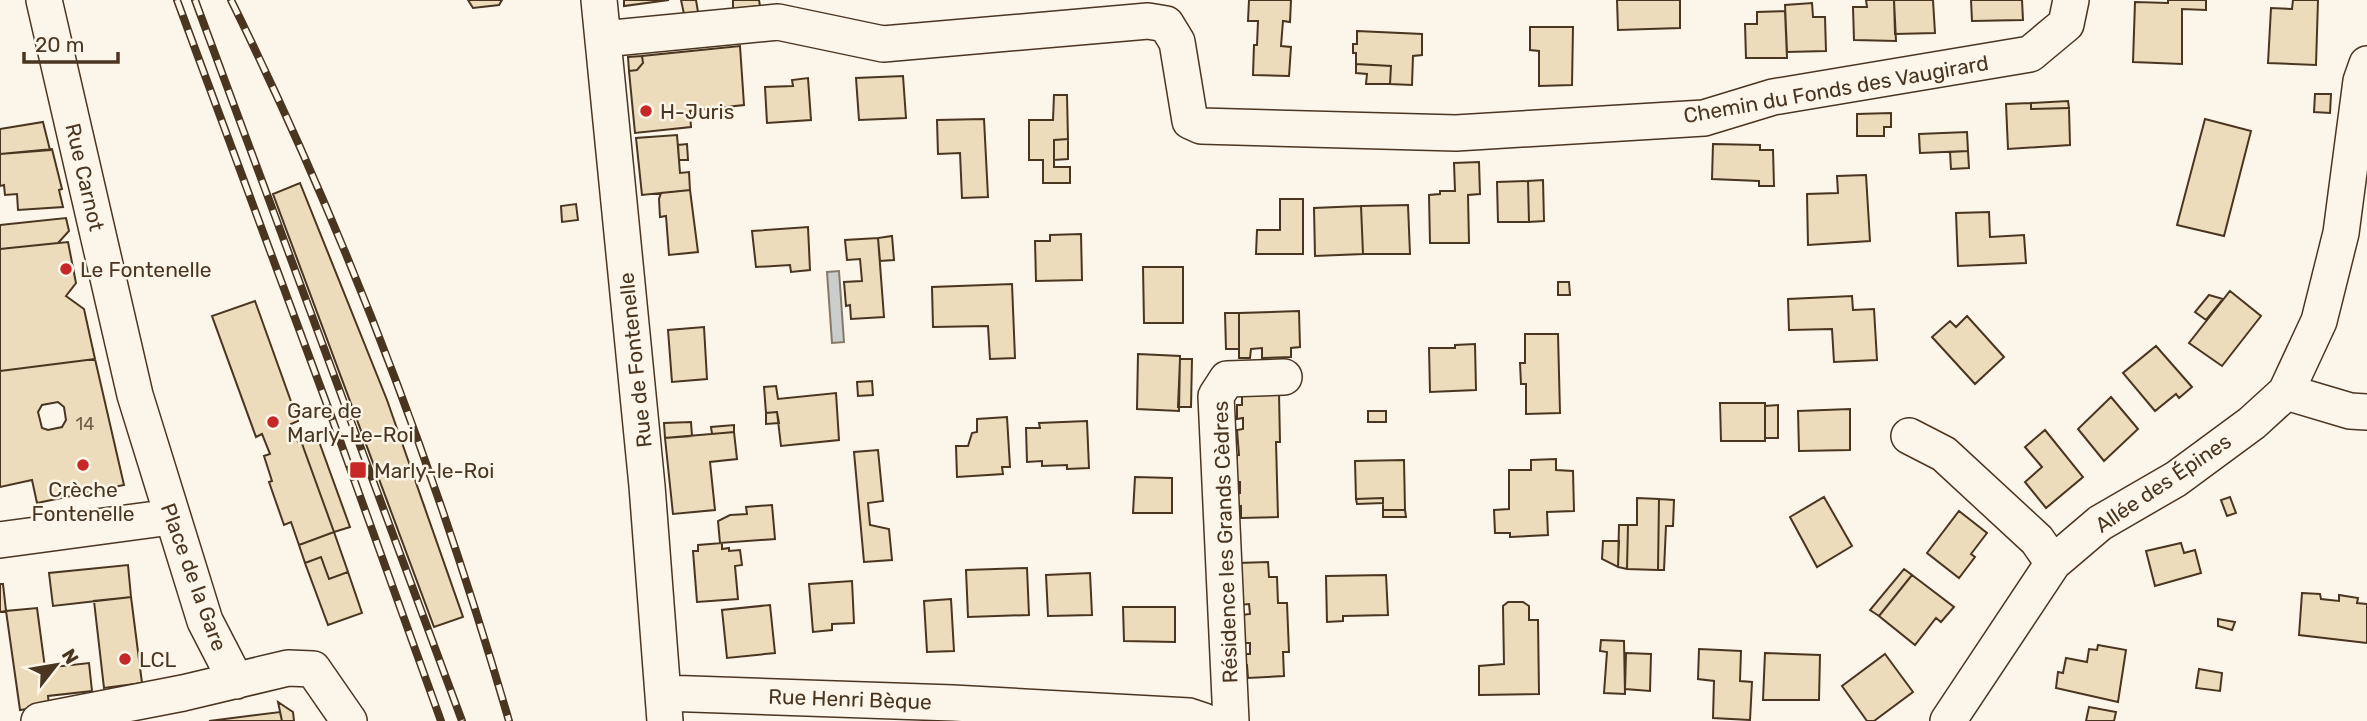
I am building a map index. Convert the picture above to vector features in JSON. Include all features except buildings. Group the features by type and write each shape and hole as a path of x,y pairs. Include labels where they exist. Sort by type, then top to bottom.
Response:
{"street":[{"name":"Rue Carnot","path":"44,0 135,395"},
{"name":"Rue de Fontenelle","path":"599,0 647,486 664,707"},
{"name":"Chemin du Fonds des Vaugirard","path":"603,39 778,22 884,44 1147,21 1166,24 1177,41 1190,121 1201,126 1456,133 1704,118 1773,97 2029,54 2066,24 2071,0"},
{"name":"Allée des Épines","path":"1948,721 2053,563 2099,523 2176,479 2216,450 2286,392 2319,321 2341,233 2361,81 2367,64"},
{"name":"Résidence les Grands Cèdres","path":"1231,721 1216,396 1227,379 1284,377"},
{"path":"2286,392 2350,411 2367,412"},
{"name":"Place de la Gare","path":"135,395 205,621 236,681"},
{"path":"1909,436 1944,454 2037,540 2053,563"},
{"path":"0,540 171,517"},
{"path":"39,721 288,668 313,669 349,721"},
{"name":"Rue Henri Bèque","path":"664,707 953,703 1189,716 1204,721"},
{"path":"664,707 685,721"}],"shaded area":[{"path":"839,271 844,342 832,343 827,272"}],"railway":[{"path":"177,0 441,721"},
{"path":"195,0 462,721"},
{"path":"231,0 312,175 386,354 451,536 509,721"}],"place":[{"name":"H-Juris","path":"646,111"},
{"name":"Le Fontenelle","path":"66,269"},
{"name":"Gare de Marly-Le-Roi","path":"273,422"},
{"name":"Crèche Fontenelle","path":"83,465"},
{"name":"Marly-le-Roi","path":"358,470"},
{"name":"LCL","path":"125,659"}]}
